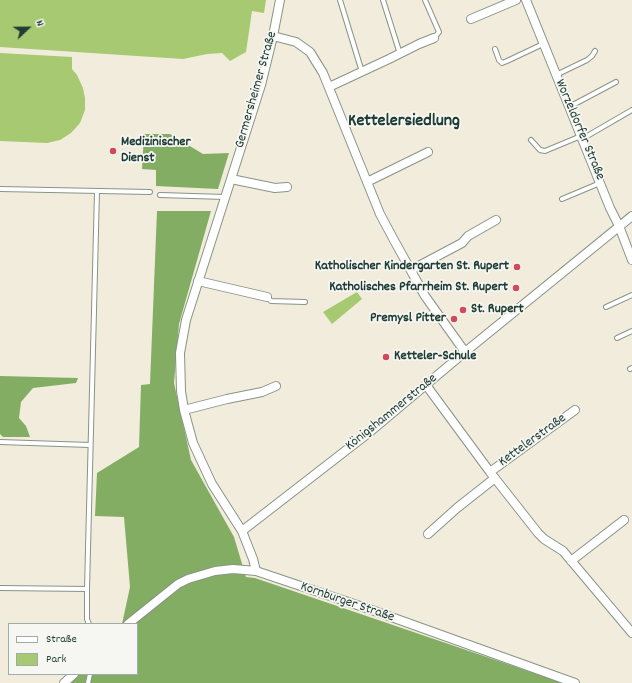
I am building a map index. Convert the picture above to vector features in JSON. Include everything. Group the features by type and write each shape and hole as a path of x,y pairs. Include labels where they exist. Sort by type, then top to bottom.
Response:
{"street":[{"name":"Germersheimer Straße","path":"256,571 250,549 242,531 212,484 202,466 193,443 184,410 181,391 180,353 186,320 261,85 280,0"},
{"path":"471,19 516,0"},
{"name":"Worzeldorfer Straße","path":"526,0 632,260"},
{"path":"273,36 296,42 310,52 323,73 380,214 425,296 465,352"},
{"path":"328,87 400,54 418,44 434,38"},
{"path":"367,182 428,152"},
{"path":"231,179 275,188 287,187"},
{"name":"Königshammerstraße","path":"242,531 371,431 465,352 632,216"},
{"path":"411,270 462,242 468,236 496,220"},
{"path":"198,281 267,297"},
{"name":"Kettelerstraße","path":"426,385 538,533 544,539 563,551 632,633"},
{"path":"184,410 262,392 276,386"},
{"name":"Kettelerstraße","path":"428,534 493,475 575,410"},
{"path":"571,561 624,520"},
{"name":"Kornburger Straße","path":"129,623 178,584 188,579 215,571 233,569 256,571 369,609 575,683"},
{"path":"64,683 73,675"}],"lane":[{"path":"340,0 362,72"},
{"path":"383,0 400,54"},
{"path":"425,0 439,32 434,38"},
{"path":"495,49 499,60 502,62 507,62 543,44"},
{"path":"556,75 587,60 595,51"},
{"path":"569,107 616,82"},
{"path":"531,140 540,150 545,151 582,138 632,110"},
{"path":"562,198 600,183"},
{"path":"0,189 150,192"},
{"path":"89,623 87,619 87,589 90,445 94,369 97,191"},
{"path":"160,195 225,197"},
{"path":"606,307 632,295"},
{"path":"267,297 271,301 305,302"},
{"path":"618,338 632,331"},
{"path":"0,442 90,445"},
{"path":"0,588 87,589"}],"green space":[{"path":"0,0 266,0 264,13 252,11 246,52 230,61 222,53 207,54 183,59 0,47"},
{"path":"0,53 72,57 72,69 77,75 83,88 85,110 80,123 71,133 60,140 47,143 0,141"},
{"path":"144,134 170,134 203,154 229,153 218,189 156,186 156,170 142,169"},
{"path":"157,211 211,211 179,324 174,383 191,460 234,537 246,577 255,578 563,683 66,683 76,675 138,675 138,623 122,623 130,587 124,517 95,516 97,473 139,447 141,385 150,384"},
{"path":"357,292 362,299 332,324 323,312"},
{"path":"0,376 78,378 76,383 33,388 21,402 19,418 26,426 30,437 3,437 0,434"}],"place":[{"name":"Medizinischer Dienst","path":"113,151"},
{"name":"Katholischer Kindergarten St. Rupert","path":"517,267"},
{"name":"Katholisches Pfarrheim St. Rupert","path":"516,288"},
{"name":"St. Rupert","path":"463,310"},
{"name":"Premysl Pitter","path":"454,319"},
{"name":"Ketteler-Schule","path":"386,357"}],"district":[{"name":"Kettelersiedlung","path":"404,123"}]}
